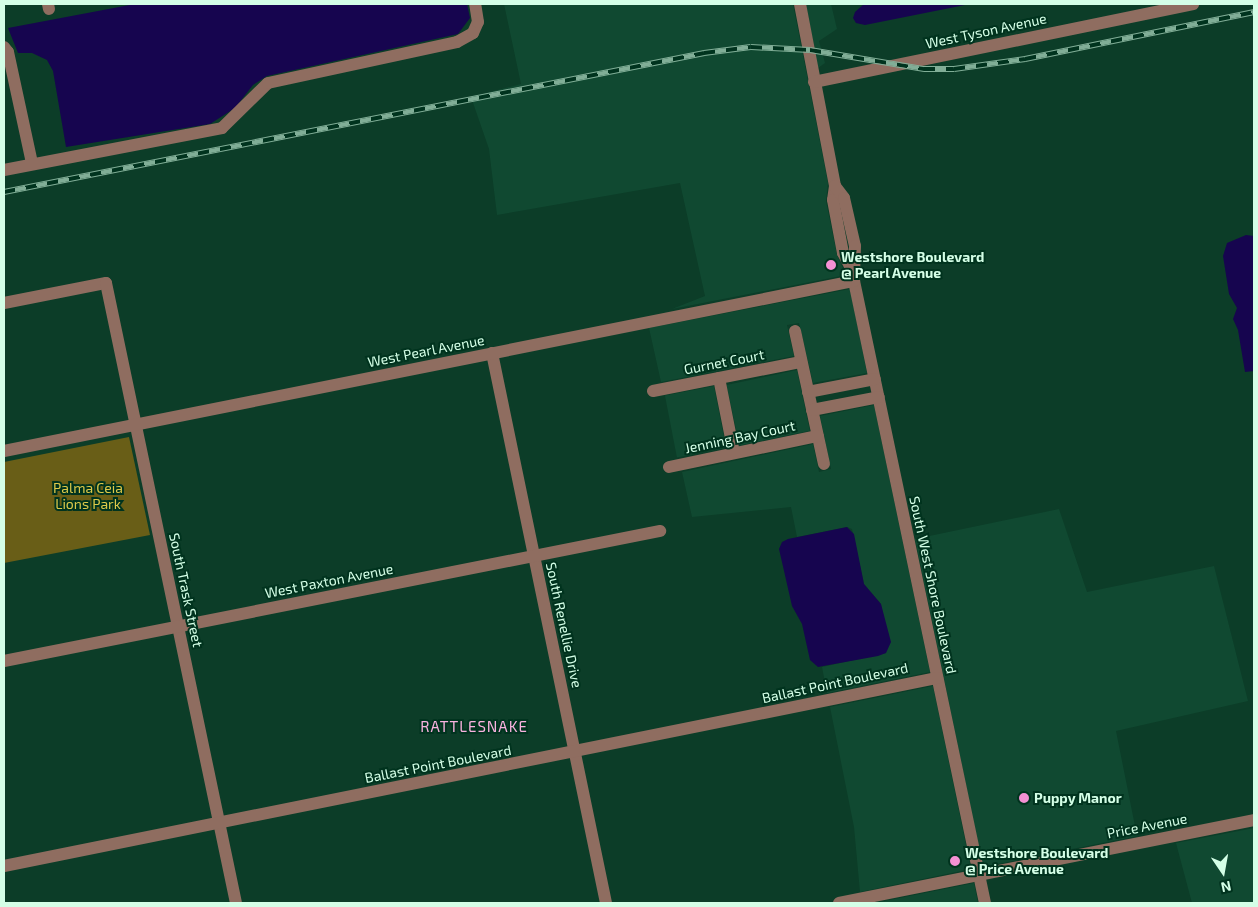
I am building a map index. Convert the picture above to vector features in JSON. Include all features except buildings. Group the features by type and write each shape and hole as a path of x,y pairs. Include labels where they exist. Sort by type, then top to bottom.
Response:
{"street":[{"path":"4,170 32,163 222,128 268,83 457,42 473,33 478,22 474,4"},
{"name":"South West Shore Boulevard","path":"800,4 835,186 833,200 842,244 854,276 985,903"},
{"name":"West Tyson Avenue","path":"814,82 1191,4"},
{"path":"4,47 8,52 32,163"},
{"name":"West Pearl Avenue","path":"4,451 492,353 854,276"},
{"name":"South Trask Street","path":"4,303 106,283 236,903"},
{"path":"795,331 824,464"},
{"name":"South Renellie Drive","path":"492,353 606,903"},
{"name":"Gurnet Court","path":"653,391 802,362"},
{"path":"719,378 734,453"},
{"path":"808,392 875,379"},
{"path":"812,410 879,397"},
{"name":"Jenning Bay Court","path":"669,467 818,436"},
{"name":"West Paxton Avenue","path":"4,661 660,531"},
{"name":"Ballast Point Boulevard","path":"4,866 937,678"},
{"name":"Price Avenue","path":"839,903 1254,820"}],"shaded area":[{"path":"135,4 467,4 470,18 458,34 267,76 253,85 235,108 210,124 66,147 53,71 47,60 32,53 18,53 8,28"},
{"path":"504,4 793,4 828,183 826,201 837,255 846,275 672,309 705,296 680,183 497,215 489,149 471,97 521,84"},
{"path":"806,4 831,4 837,29 819,41 825,63 818,68"},
{"path":"864,4 970,4 865,25 856,23 853,18 855,12"},
{"path":"1246,235 1254,236 1254,371 1245,372 1238,330 1233,319 1237,308 1229,294 1223,256 1227,243"},
{"path":"850,289 867,373 813,383 799,323 787,325 794,356 661,382 649,328"},
{"path":"797,370 810,431 739,446 727,385"},
{"path":"714,386 726,448 677,457 665,396"},
{"path":"874,405 930,672 827,693 822,667 886,653 881,604 864,584 852,529 847,527 797,537 791,507 692,517 682,472 813,444 819,472 831,469 820,416"},
{"path":"1059,509 1087,592 1214,566 1248,701 1116,731 1137,836 983,867 915,539"},
{"path":"847,527 854,534 864,584 881,604 891,642 886,653 878,656 818,667 810,660 802,624 792,606 779,549 782,542 788,539"},
{"path":"933,686 971,869 860,892 854,827 830,707"},
{"path":"1254,828 1254,903 1192,903 1176,843"},
{"path":"974,883 978,903 875,903"}],"green space":[{"name":"Palma Ceia Lions Park","path":"129,437 150,535 4,563 4,462"}],"railway":[{"path":"4,192 704,53 751,47 810,50 924,69 954,69 1025,59 1254,12"}],"place":[{"name":"Westshore Boulevard @ Pearl Avenue","path":"831,265"},
{"name":"Puppy Manor","path":"1024,798"},
{"name":"Westshore Boulevard @ Price Avenue","path":"955,861"}],"district":[{"name":"RATTLESNAKE","path":"474,727"}]}
